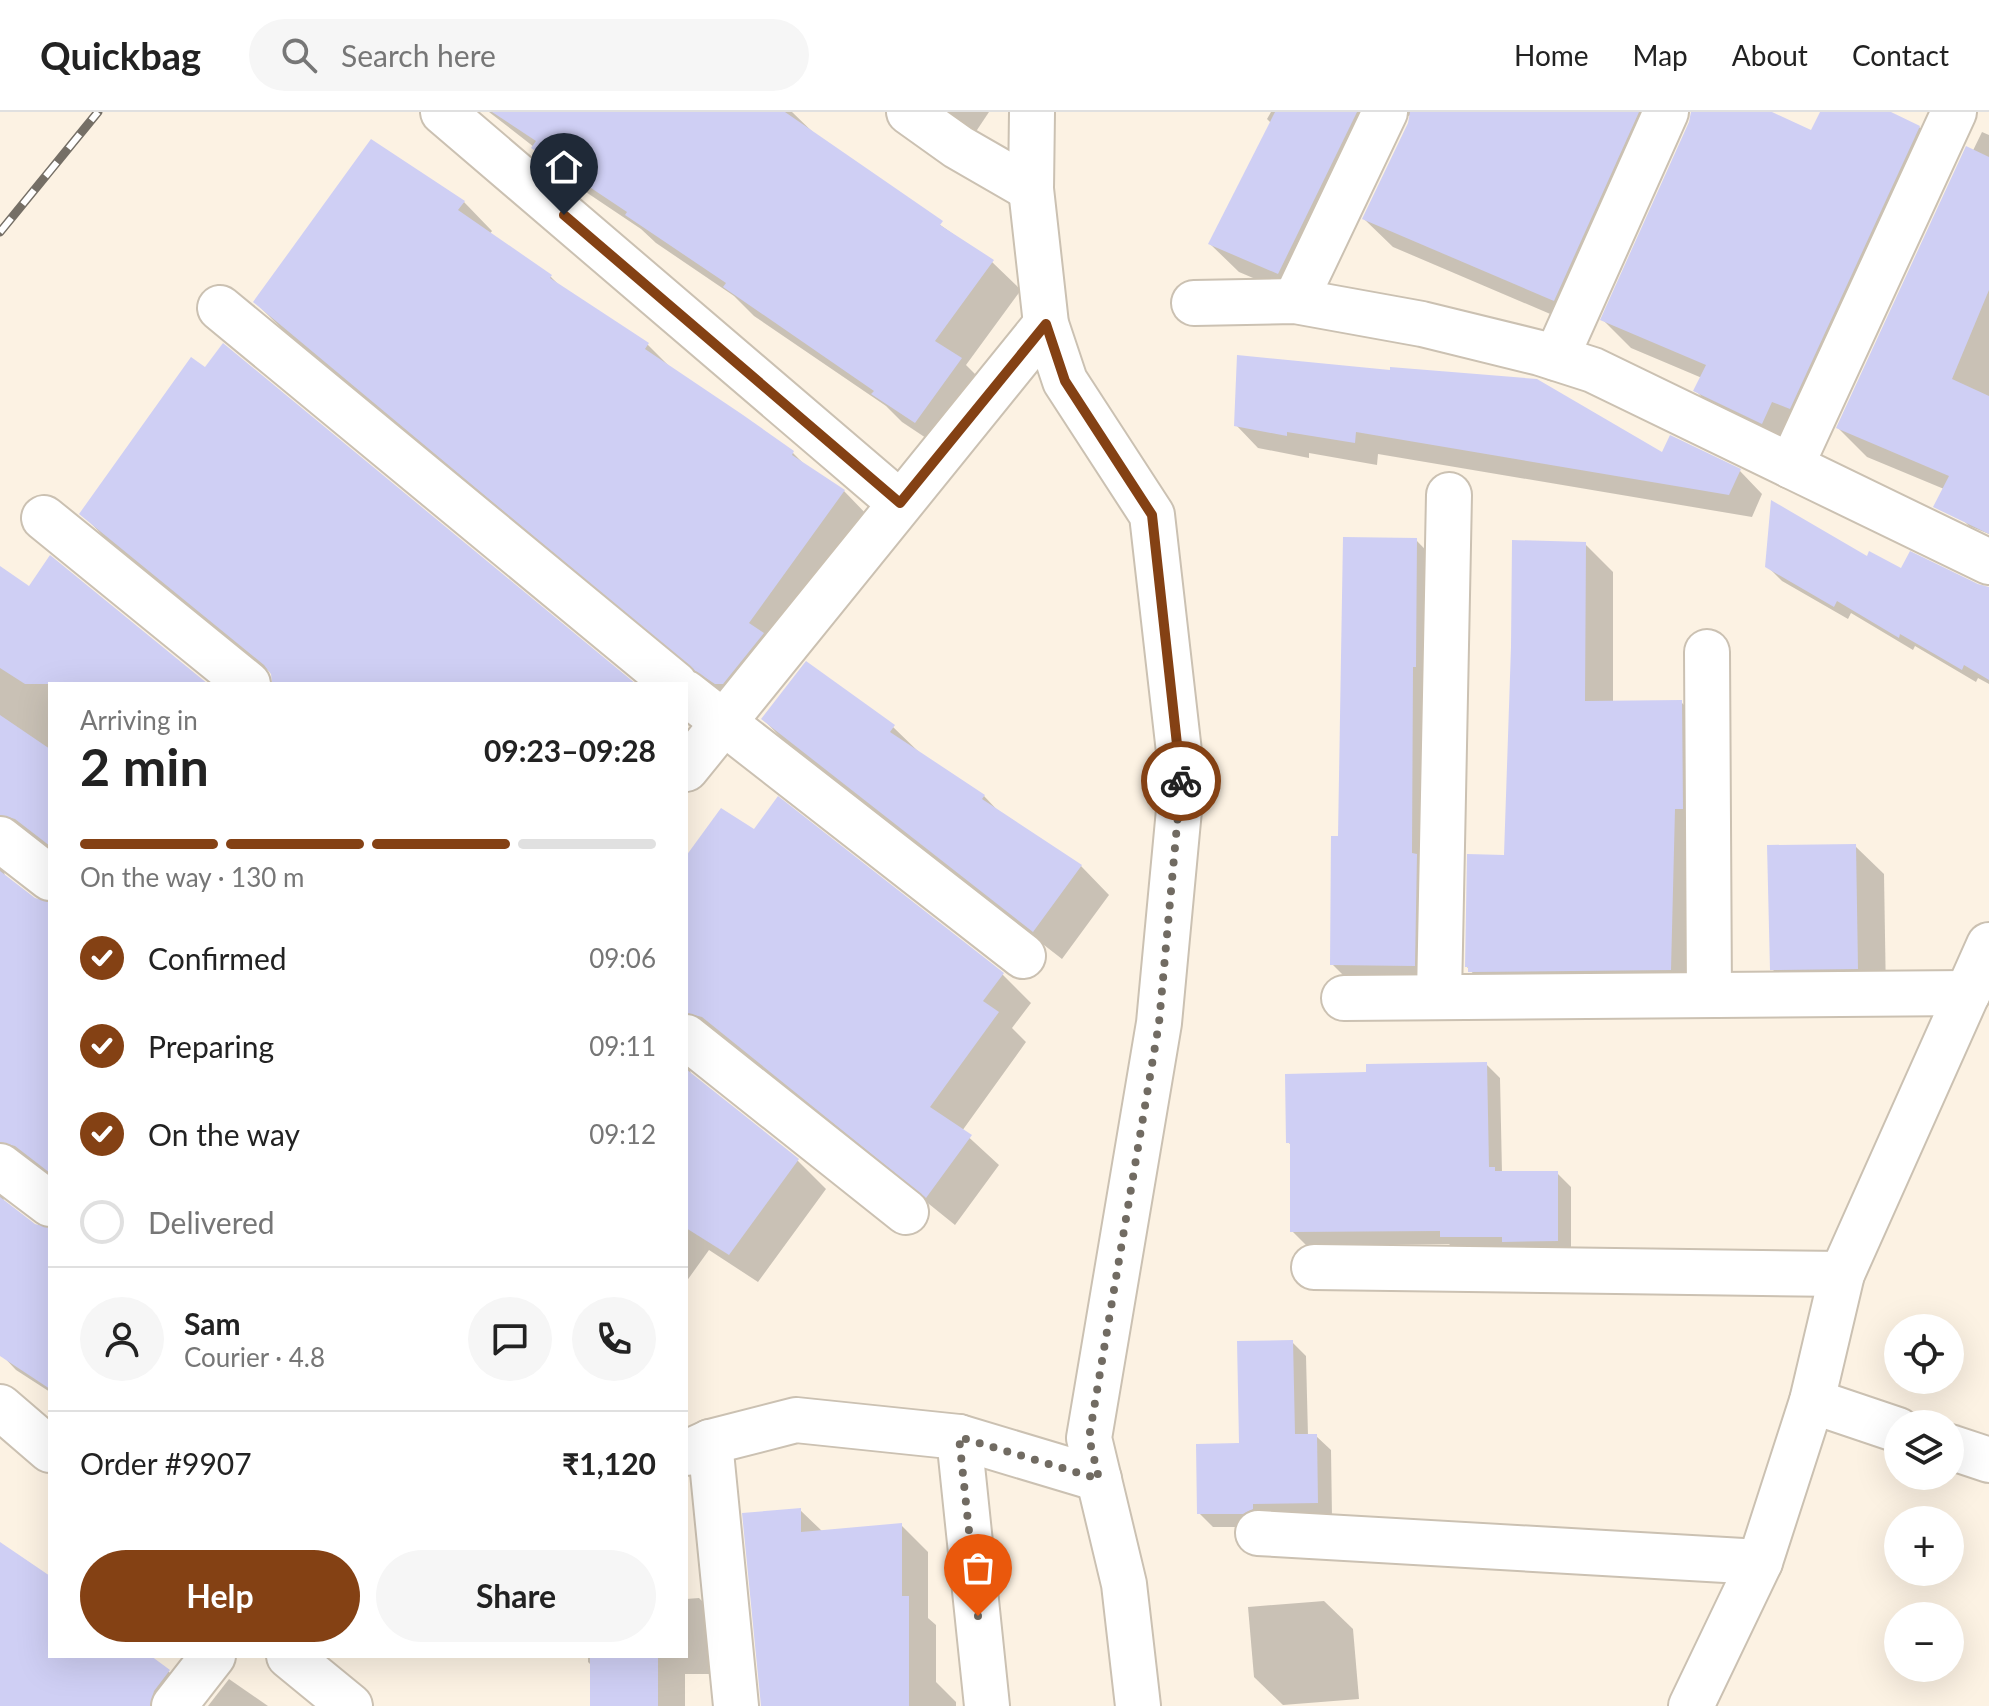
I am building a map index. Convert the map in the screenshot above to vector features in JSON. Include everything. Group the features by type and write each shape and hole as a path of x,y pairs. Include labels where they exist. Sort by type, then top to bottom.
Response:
{"street":[{"path":"443,112 900,503"},
{"path":"909,112 958,147 1031,189"},
{"path":"1032,112 1031,189 1046,324 1065,381 1152,515 1182,778 1159,1023 1089,1438 1124,1584 1138,1706"},
{"path":"1295,301 1385,112"},
{"path":"1556,358 1666,112"},
{"path":"1791,466 1954,112"},
{"path":"1194,303 1295,301 1422,324 1593,370 1989,562"},
{"path":"220,308 673,682"},
{"path":"688,767 1046,324"},
{"path":"1439,996 1449,495"},
{"path":"44,518 246,682"},
{"path":"1707,652 1709,994"},
{"path":"688,695 1023,956"},
{"path":"0,839 48,876"},
{"path":"1691,1706 1760,1562 1812,1401 1842,1274 1989,945"},
{"path":"1344,998 1968,993"},
{"path":"688,1039 906,1212"},
{"path":"0,1166 48,1202"},
{"path":"1314,1267 1842,1274"},
{"path":"1812,1401 1884,1425"},
{"path":"0,1407 48,1448"},
{"path":"736,1706 698,1447 796,1420 959,1437 1099,1479"},
{"path":"959,1437 987,1706"},
{"path":"1964,1452 1989,1460"},
{"path":"1258,1533 1760,1562"},
{"path":"174,1706 211,1658"},
{"path":"291,1658 350,1706"}],"building":[{"path":"492,112 785,112 943,221 940,225 994,260 935,341 962,358 915,423 871,394 874,391 723,287 726,283 625,215 627,212 531,148 536,141"},
{"path":"1275,112 1357,112 1278,274 1208,244"},
{"path":"1410,112 1639,112 1554,301 1362,219 1408,123"},
{"path":"1691,112 1772,112 1811,130 1820,112 1891,112 1920,126 1790,409 1772,402 1762,424 1693,391 1706,365 1600,320"},
{"path":"371,139 465,201 458,210 552,275 550,278 649,343 645,349 743,415 794,451 792,455 845,490 749,623 764,633 723,684 715,684 695,671 253,302"},
{"path":"1966,146 1989,157 1989,290 1952,379 1989,396 1989,534 1933,507 1949,476 1836,428"},
{"path":"223,343 634,682 272,682 271,674 264,665 79,514 191,357 205,367"},
{"path":"1237,355 1390,370 1390,367 1537,379 1662,452 1670,435 1741,469 1729,495 1356,432 1355,443 1287,432 1287,436 1234,426"},
{"path":"1771,500 1867,556 1869,551 1901,568 1910,551 1989,587 1989,680 1964,665 1962,670 1900,634 1899,638 1837,601 1834,607 1765,567"},
{"path":"1343,537 1417,538 1412,853 1417,854 1415,966 1330,965 1331,836 1338,836"},
{"path":"1512,540 1586,542 1585,701 1682,700 1683,809 1675,809 1671,970 1468,972 1468,967 1465,967 1467,854 1504,855"},
{"path":"50,555 206,682 25,684 0,668 0,566 29,586"},
{"path":"806,661 895,725 890,732 985,795 982,799 1082,865 1033,932 761,719"},
{"path":"0,715 48,748 48,844 15,819 0,815"},
{"path":"778,796 1004,973 983,1001 999,1012 930,1107 972,1135 926,1198 702,1017 688,1014 688,853 721,808 754,829"},
{"path":"1856,844 1858,969 1770,970 1767,845"},
{"path":"0,871 35,898 48,901 48,1171 15,1146 0,1142"},
{"path":"1487,1062 1489,1167 1495,1167 1495,1171 1558,1171 1558,1241 1502,1242 1502,1237 1440,1237 1440,1231 1290,1232 1290,1143 1286,1143 1285,1074 1366,1072 1366,1064"},
{"path":"688,1071 799,1159 729,1255 688,1229"},
{"path":"0,1197 35,1224 48,1227 48,1388 0,1356"},
{"path":"1293,1340 1295,1434 1317,1434 1318,1503 1253,1504 1253,1509 1243,1514 1197,1514 1196,1444 1239,1443 1237,1341"},
{"path":"801,1508 801,1532 902,1523 902,1596 909,1596 909,1706 761,1706 742,1513"},
{"path":"0,1542 48,1575 48,1658 154,1658 170,1670 154,1691 150,1706 0,1706"},
{"path":"590,1658 658,1658 658,1706 590,1706"}],"railway":[{"path":"0,232 98,112"}],"way so far":[{"path":"978,1616 959,1437 1099,1479 1089,1438 1159,1023 1181,781"}],"route":[{"path":"564,215 900,503 1046,324 1065,381 1152,515 1181,781"}]}
